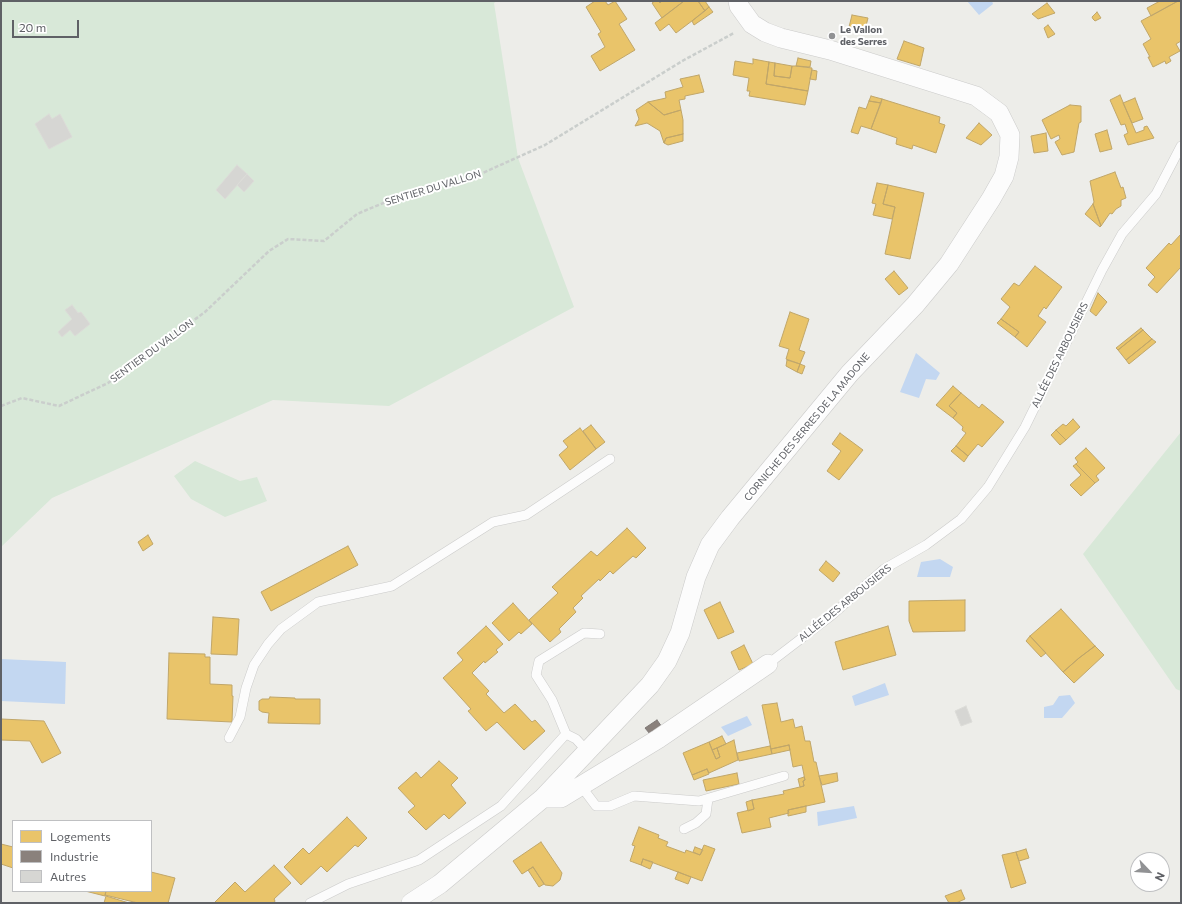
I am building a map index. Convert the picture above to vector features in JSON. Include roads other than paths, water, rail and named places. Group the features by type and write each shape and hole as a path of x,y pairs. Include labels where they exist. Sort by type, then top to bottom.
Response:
{"street":[{"name":"CORNICHE DES SERRES DE LA MADONE","path":"411,903 440,884 543,798 650,685 667,661 680,634 696,577 710,545 730,518 850,373 915,305 949,264 1004,176 1009,157 1010,135 999,113 976,96 830,50 781,38 764,32 752,24 739,6 738,1"},
{"name":"ALLÉE DES ARBOUSIERS","path":"543,798 561,798 658,740 768,664"}],"lane":[{"name":"ALLÉE DES ARBOUSIERS","path":"768,664 832,616 884,569 926,544 961,519 988,488 1025,426 1102,270 1122,234 1156,194 1181,146"},
{"path":"229,738 240,717 246,688 254,665 268,644 287,624 318,602 392,586 493,522 526,515 610,459"},
{"path":"587,751 576,739 566,734 552,700 536,675 539,661 584,633 600,634"},
{"path":"310,903 348,884 419,860 501,806 566,734"},
{"path":"581,786 596,806 610,806 634,796 699,801 784,776"},
{"path":"684,829 696,823 706,814 708,798"}],"water":[{"path":"967,1 992,1 993,4 979,15"},
{"path":"916,353 940,373 936,380 926,379 919,398 900,392"},
{"path":"940,559 953,567 950,577 917,577 921,562"},
{"path":"1,659 66,662 65,704 1,701"},
{"path":"885,683 889,695 855,706 852,696"},
{"path":"1070,695 1075,703 1062,718 1044,718 1044,707 1053,705 1059,696"},
{"path":"747,716 752,725 728,736 721,727"},
{"path":"854,806 857,818 818,826 817,812"}],"place":[{"name":"Le Vallon des Serres","path":"832,36"}]}
